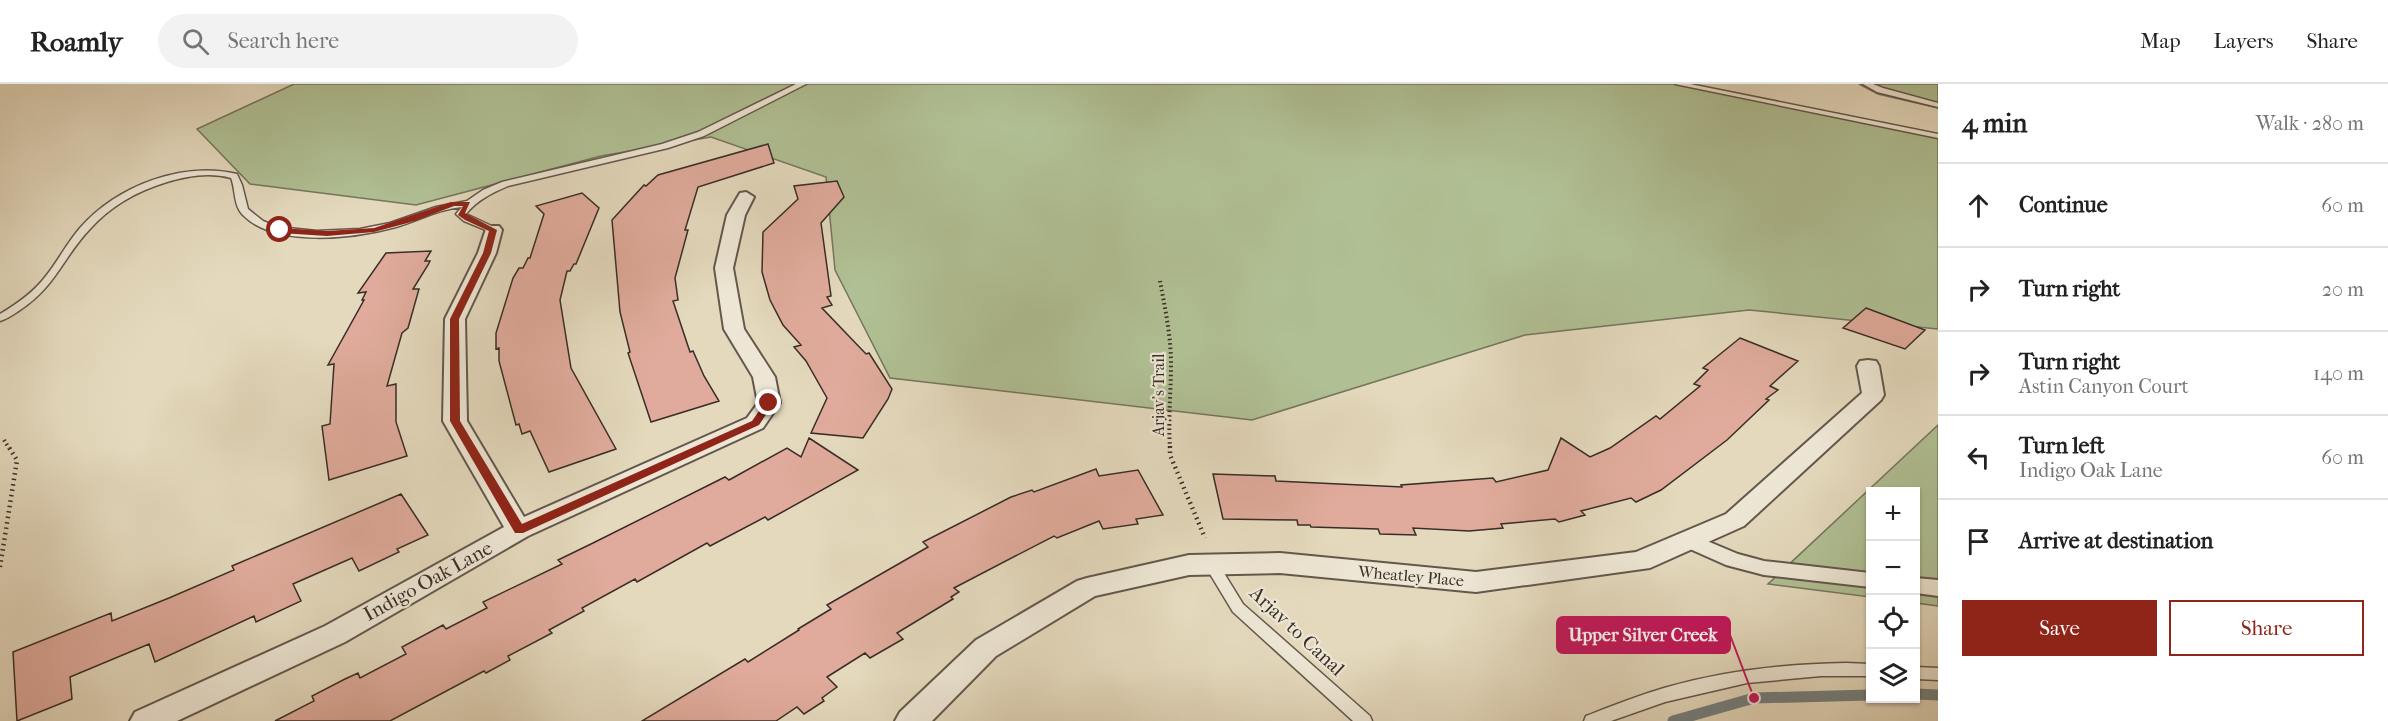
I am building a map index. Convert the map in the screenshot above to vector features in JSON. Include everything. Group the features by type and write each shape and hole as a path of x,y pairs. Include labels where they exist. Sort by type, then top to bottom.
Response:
{"street":[{"name":"Indigo Oak Lane","path":"146,721 335,634 519,530 755,423 769,403 764,377 734,328 724,268 736,215 746,197"},
{"path":"493,230 487,253 455,319 455,421 519,530"},
{"name":"Wheatley Place","path":"911,721 986,648 1087,588 1189,565 1280,563 1476,582 1640,561 1735,520 1873,396 1868,366"},
{"path":"1688,540 1733,560 1764,568 1866,580"},
{"path":"1920,586 1938,588"}],"lane":[{"path":"493,230 467,219 461,213 468,204 485,192 505,184 665,146 701,134 802,84"},
{"path":"1679,84 1938,136"},
{"path":"1867,84 1880,90 1938,105"},
{"path":"0,318 20,305 50,279 84,229 105,209 141,187 175,177 213,172 234,176 237,181 238,196 247,214 264,226 289,231 327,233 374,230 453,204 468,204"},
{"name":"Arjav to Canal","path":"1211,564 1238,608 1364,721"},
{"path":"1592,721 1674,692 1765,674 1866,670"},
{"path":"1920,673 1938,674"}],"path":[{"name":"Arjav's Trail","path":"1160,281 1168,327 1171,363 1168,415 1170,455 1205,538"},
{"path":"0,567 17,460 4,440"}],"green space":[{"path":"294,84 1676,84 1938,138 1938,329 1749,310 1525,335 1252,420 890,378 835,270 826,177 711,137 601,156 416,205 250,184 197,129"},
{"path":"1859,84 1938,84 1938,108 1878,94"},
{"path":"1938,425 1938,606 1920,604 1920,487 1872,487"},
{"path":"1866,492 1866,596 1768,584"}],"building":[{"path":"768,144 774,163 698,187 685,230 688,230 675,278 678,300 673,301 690,352 693,351 719,401 651,422 628,353 630,352 620,312 612,220 644,185 646,186 658,175"},
{"path":"837,181 844,197 821,223 831,296 827,297 832,305 822,308 866,354 869,353 892,389 863,438 811,433 827,398 806,361 794,347 801,345 783,325 770,300 762,272 763,232 798,199 794,186"},
{"path":"582,193 599,208 576,264 570,271 567,271 560,300 571,368 616,449 549,472 530,431 522,434 519,424 516,425 499,361 499,348 496,349 496,333 513,278 519,268 523,268 530,258 544,214 536,206"},
{"path":"431,251 425,261 430,261 413,289 419,289 408,328 402,333 387,386 396,384 396,422 407,456 329,480 322,426 330,424 334,364 328,365 364,300 362,300 366,292 358,293 386,253"},
{"path":"1866,308 1925,330 1905,349 1843,328"},
{"path":"1740,338 1798,361 1770,386 1778,390 1766,399 1769,400 1727,440 1661,490 1636,502 1631,498 1581,511 1585,515 1559,522 1555,519 1501,524 1503,528 1469,531 1413,528 1416,535 1380,534 1378,529 1311,527 1310,525 1298,525 1297,520 1223,519 1213,474 1275,476 1276,481 1402,487 1401,485 1493,478 1496,482 1548,470 1561,438 1590,457 1610,448 1656,416 1660,419 1700,386 1694,384 1708,370 1703,368"},
{"path":"809,438 858,470 768,520 765,517 710,546 707,543 637,582 635,579 582,608 584,611 549,630 552,633 508,656 510,660 486,673 484,671 390,721 275,721 314,701 312,696 345,679 358,673 360,678 406,654 402,647 443,625 446,629 487,608 483,602 562,564 558,560 725,477 729,480 787,448 801,457"},
{"path":"1096,469 1099,476 1138,470 1163,515 1136,519 1138,524 1103,529 1099,521 1057,538 1054,536 954,588 959,592 951,597 953,599 897,633 903,639 870,658 865,653 827,677 837,687 822,698 824,701 804,714 797,707 776,721 642,721 745,659 748,662 799,630 831,609 827,605 928,547 923,542 1011,497 1032,490 1034,492"},
{"path":"401,494 428,535 397,549 399,552 359,571 352,558 293,584 301,601 256,622 254,616 155,662 149,644 70,677 72,699 17,721 13,652 111,613 112,621 169,598 234,570 232,566"}],"waterway":[{"path":"1920,694 1938,695"},
{"path":"1673,721 1754,698 1866,695"}],"place":[{"name":"Upper Silver Creek","path":"1754,698"}],"route":[{"path":"280,230 327,233 374,230 453,204 468,204 461,213 467,219 493,230 487,253 455,319 455,421 519,530 755,423 769,403"}]}
